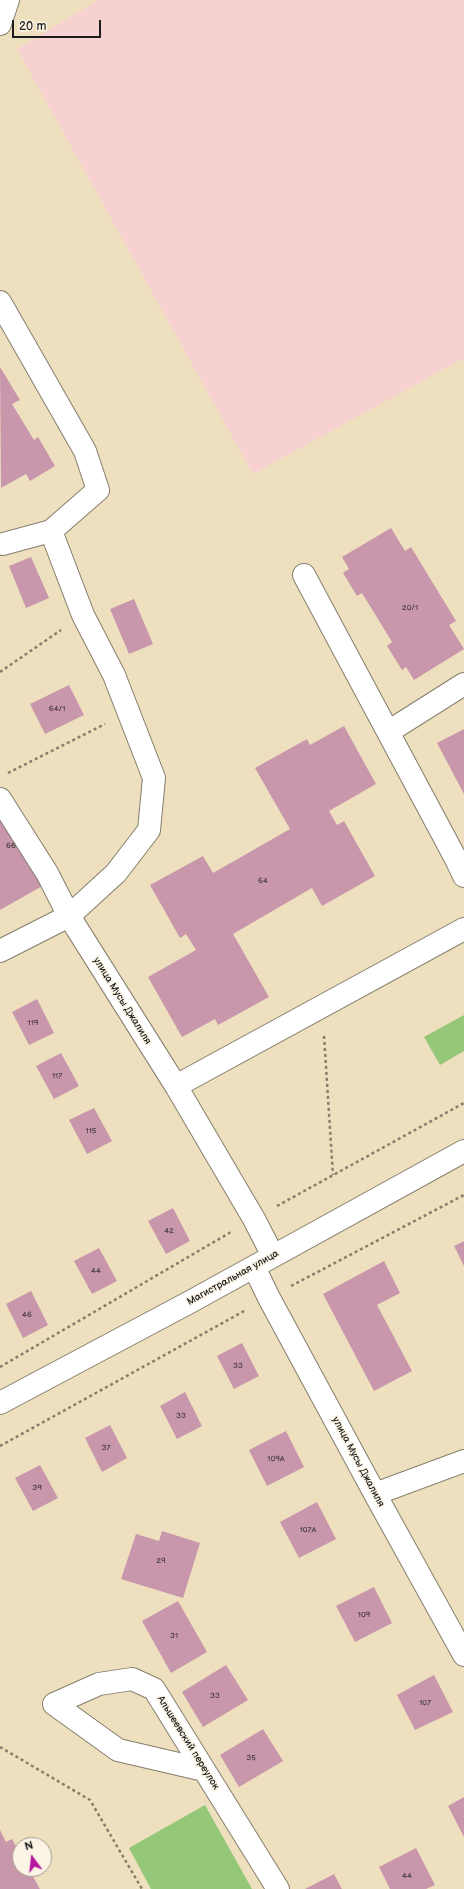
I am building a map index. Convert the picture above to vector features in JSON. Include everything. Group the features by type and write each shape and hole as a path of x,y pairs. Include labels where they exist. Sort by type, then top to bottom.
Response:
{"street":[{"path":"0,24 8,0"},
{"path":"0,302 85,450 98,490 51,531 1,546"},
{"path":"0,951 69,916 116,873 149,830 154,778 114,675 83,616 51,531"},
{"path":"304,575 456,858 464,876"},
{"path":"388,732 464,684"},
{"name":"улица Мусы Джалиля","path":"0,799 47,873 69,916 176,1086 254,1219 273,1256"},
{"path":"176,1086 464,929"},
{"name":"Магистральная улица","path":"0,1403 254,1267 464,1151"},
{"name":"улица Мусы Джалиля","path":"254,1267 269,1298 375,1494 464,1655"},
{"path":"375,1494 464,1461"},
{"name":"Альшеевский переулок","path":"204,1770 118,1750 54,1704 98,1684 132,1679 154,1688 278,1889"}],"path":[{"path":"0,672 83,616"},
{"path":"7,774 128,712"},
{"path":"322,1006 333,1175"},
{"path":"0,1367 254,1219 464,1104"},
{"path":"0,1446 269,1298 464,1194"},
{"path":"0,1747 90,1800 142,1889"}],"shaded area":[{"path":"98,0 464,0 464,358 253,474 17,49"}],"green space":[{"path":"464,1015 464,1051 440,1065 424,1037"},
{"path":"205,1805 252,1889 151,1889 129,1848"}],"building":[{"path":"0,367 20,400 12,404 34,440 38,437 55,466 30,481 26,474 1,488"},
{"path":"391,528 405,551 411,547 456,621 449,625 464,649 414,680 406,667 402,670 387,646 392,642 362,593 357,596 343,573 349,569 342,557"},
{"path":"31,557 49,598 26,608 9,566"},
{"path":"134,599 153,644 129,654 110,609"},
{"path":"69,685 84,715 45,734 30,704"},
{"path":"344,726 376,784 329,811 337,825 344,821 375,876 322,906 312,888 233,934 269,997 218,1025 215,1019 182,1037 148,977 196,950 186,934 180,938 150,885 203,856 213,873 290,829 255,768 307,739 310,745"},
{"path":"464,729 464,794 437,743"},
{"path":"0,807 44,885 0,910"},
{"path":"37,999 54,1033 29,1045 12,1012"},
{"path":"61,1053 79,1086 54,1099 36,1066"},
{"path":"94,1108 112,1141 87,1154 69,1120"},
{"path":"173,1208 190,1241 166,1254 148,1221"},
{"path":"464,1241 464,1266 454,1246"},
{"path":"99,1248 117,1281 92,1294 74,1261"},
{"path":"384,1261 400,1293 377,1305 412,1371 374,1391 323,1294"},
{"path":"31,1291 48,1325 23,1338 6,1304"},
{"path":"242,1343 259,1376 234,1389 217,1356"},
{"path":"185,1392 202,1426 177,1439 160,1406"},
{"path":"110,1425 127,1458 102,1472 85,1438"},
{"path":"286,1431 304,1467 267,1486 249,1450"},
{"path":"40,1465 58,1498 33,1511 15,1478"},
{"path":"317,1502 336,1539 299,1558 280,1522"},
{"path":"162,1531 200,1543 183,1598 121,1579 136,1534 159,1541"},
{"path":"374,1587 392,1623 355,1642 336,1606"},
{"path":"178,1601 207,1652 171,1673 142,1621"},
{"path":"226,1665 248,1700 203,1727 182,1692"},
{"path":"434,1675 453,1712 415,1730 397,1695"},
{"path":"263,1729 283,1761 239,1787 220,1755"},
{"path":"464,1797 464,1837 448,1806"},
{"path":"0,1830 6,1842 12,1839 12,1877 33,1877 40,1889 0,1889"},
{"path":"416,1848 435,1885 426,1889 390,1889 379,1867"},
{"path":"334,1874 342,1889 305,1889"}]}
